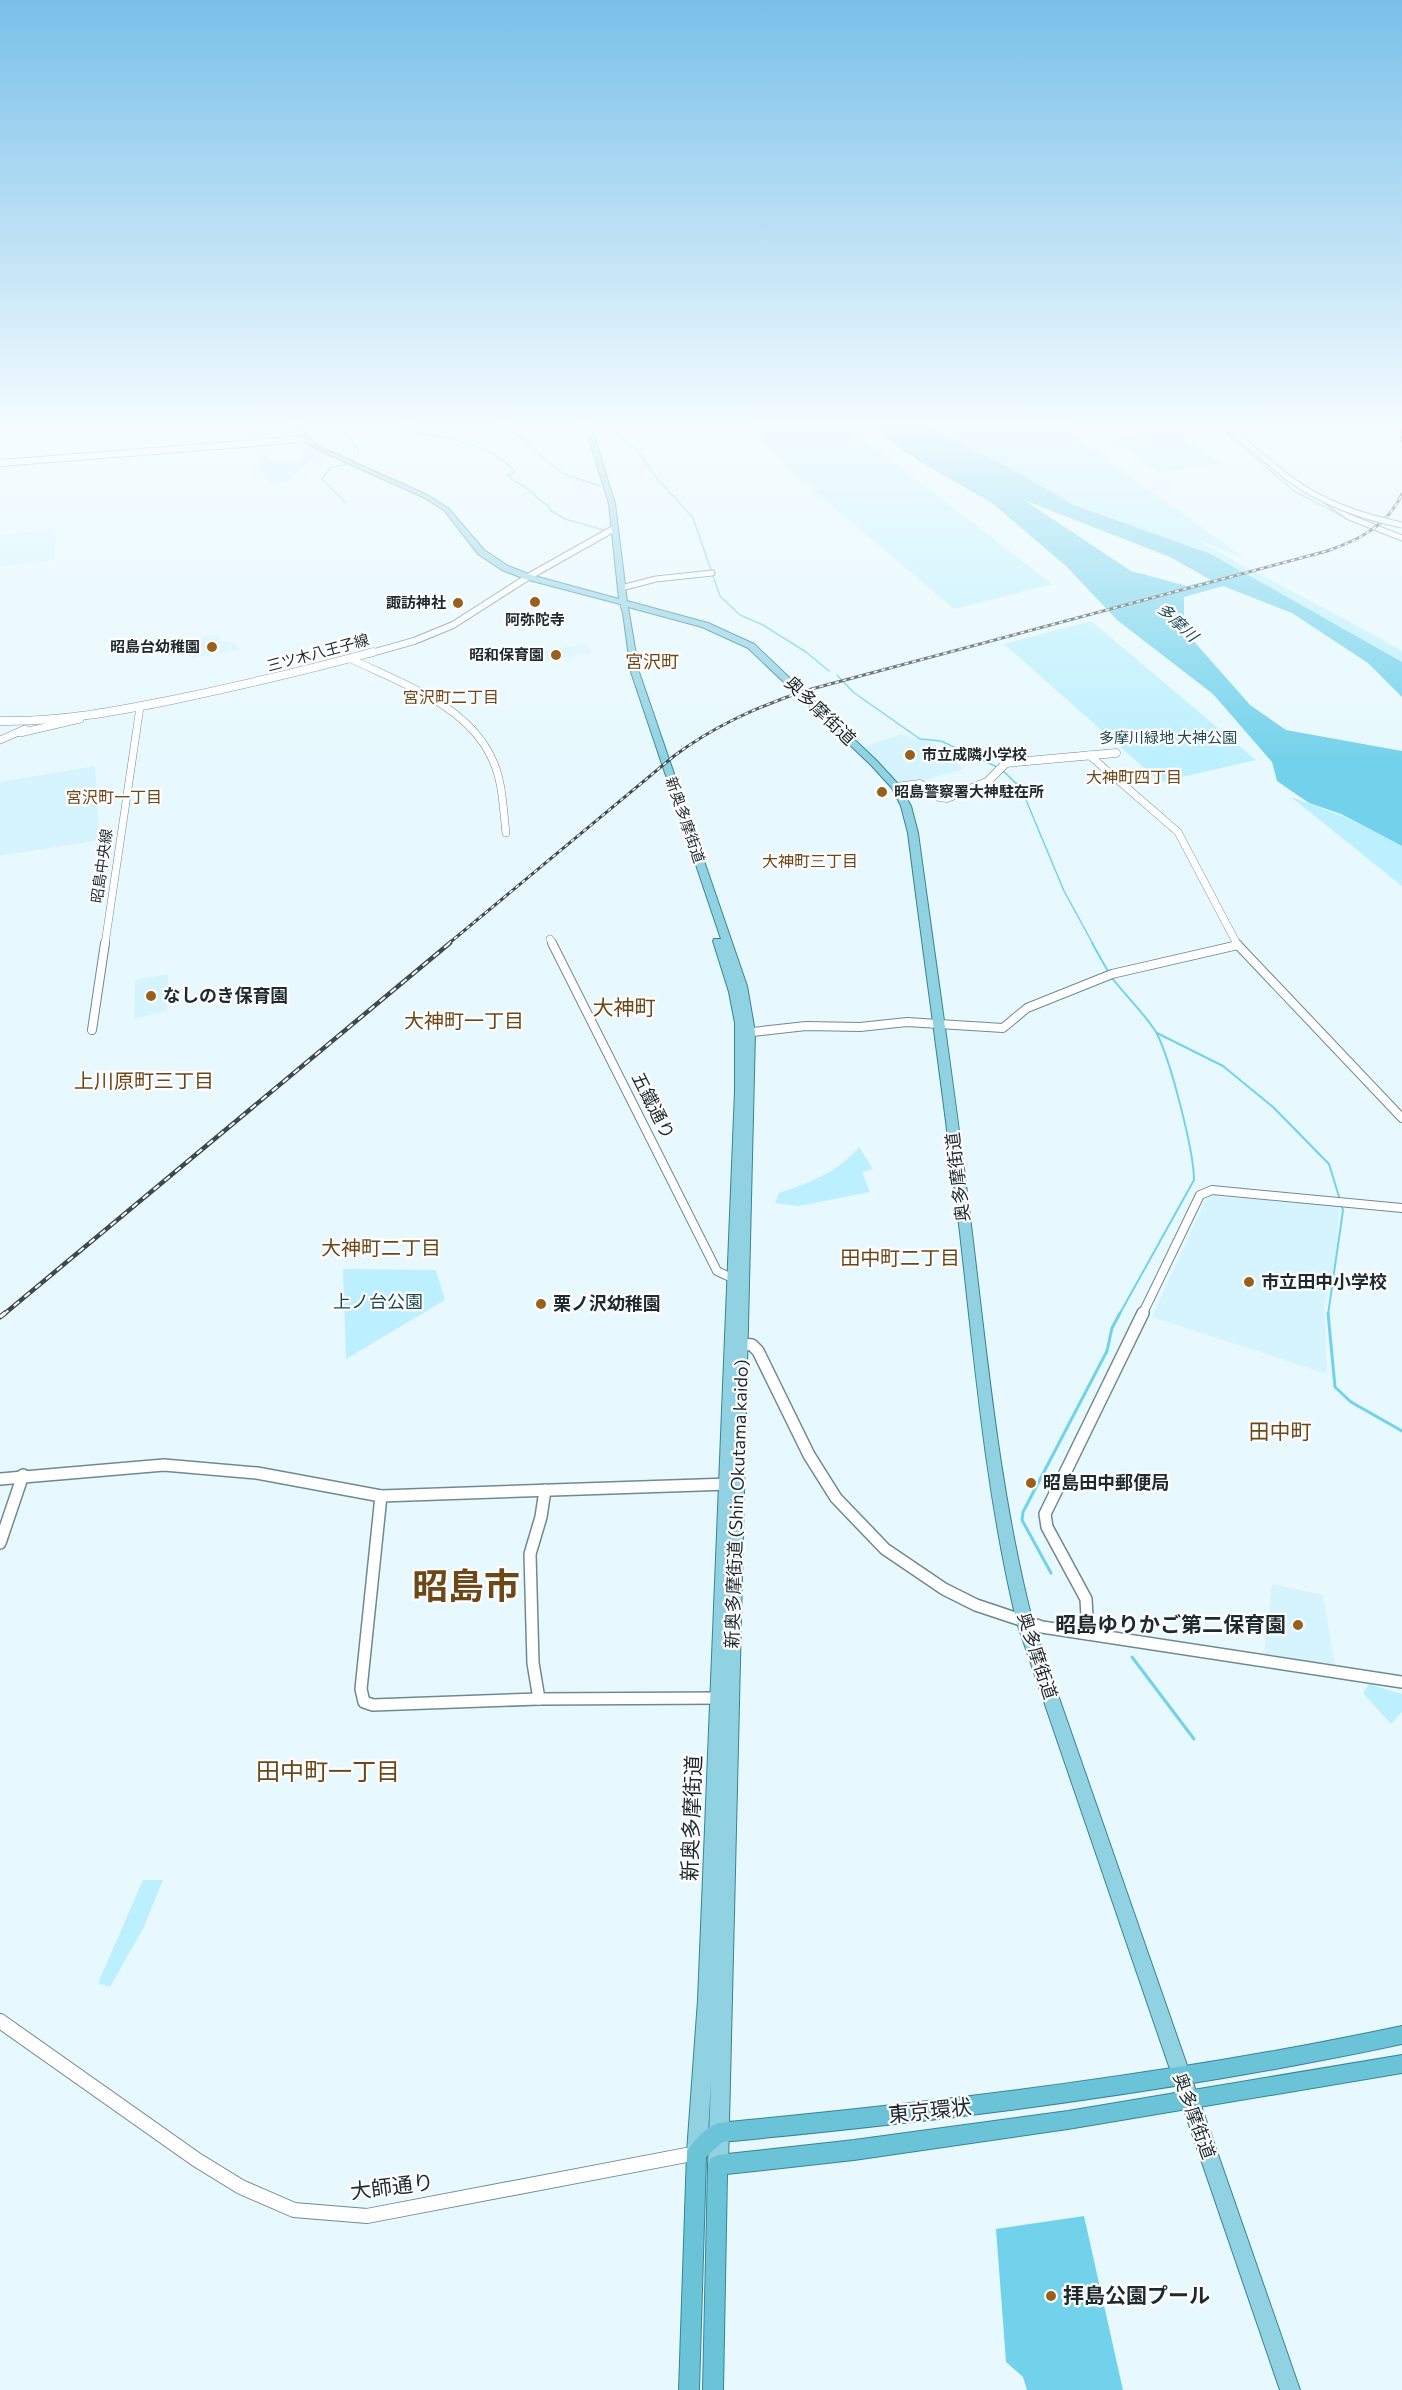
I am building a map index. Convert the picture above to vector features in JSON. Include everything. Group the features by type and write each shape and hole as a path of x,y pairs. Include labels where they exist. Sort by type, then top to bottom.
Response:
{"highway":[{"name":"東京環状","path":"718,2133 985,2105 1180,2077 1402,2035"},
{"name":"東京環状","path":"718,2165 854,2150 1189,2101 1402,2064"},
{"path":"689,2390 697,2153 718,2133"},
{"path":"697,2153 718,2165 713,2390"}],"main road":[{"name":"奥多摩街道","path":"468,537 481,552 505,568 528,577 623,605 710,626 751,646 874,763 896,787 906,806 913,833 996,1488 1010,1568 1025,1623 1290,2390"},
{"name":"三ツ木八王子線","path":"0,721 35,723 88,717 287,676 351,659 444,629 528,577 600,537"},
{"name":"新奥多摩街道","path":"616,537 626,664 746,1033"},
{"path":"896,787 920,784 939,797 947,798 987,782 1008,763 1116,753"},
{"name":"新奥多摩街道 (Shin Okutama kaido)","path":"731,1483 734,1279 746,1033"},
{"name":"新奥多摩街道 (Shin Okutama kaido)","path":"731,1483 742,1344 746,1033"},
{"name":"新奥多摩街道","path":"697,2153 725,1698 731,1483"},
{"path":"718,2165 725,1698"}],"street":[{"path":"621,588 656,579 710,573"},
{"path":"351,659 440,705 474,732 490,754 497,772 506,833"},
{"name":"昭島中央線","path":"92,1030 140,706"},
{"path":"0,740 88,717"},
{"path":"20,733 35,723"},
{"path":"1089,755 1178,832 1226,927 1238,945 1402,1118"},
{"name":"五鐵通り","path":"550,939 717,1271 723,1276 734,1279"},
{"path":"746,1033 806,1026 860,1027 907,1022 938,1022 1005,1028 1027,1008 1109,975 1238,945"},
{"path":"1088,1634 1086,1599 1047,1527 1045,1514 1200,1195 1212,1190 1402,1208"},
{"path":"742,1344 752,1345 758,1351 818,1470 839,1502 867,1533 899,1560 943,1588 1025,1623 1402,1682"},
{"path":"0,1479 23,1475 164,1465 257,1473 381,1496 731,1483"},
{"path":"0,1543 23,1475"},
{"path":"540,1699 533,1663 530,1554 541,1517 544,1490"},
{"path":"381,1496 362,1689 364,1702 373,1705 540,1699 725,1698"},
{"name":"大師通り","path":"0,2021 197,2160 241,2187 294,2210 367,2216 697,2153"}],"shaded area":[{"path":"0,537 54,537 55,560 0,567"},
{"name":"昭島台幼稚園","path":"217,634 221,641 234,643 239,650 192,658 184,640"},
{"name":"昭和保育園","path":"586,644 592,652 538,662 533,652"},
{"name":"市立成隣小学校","path":"901,734 930,742 964,769 923,781 918,779 898,784 863,747"},
{"path":"95,766 100,840 0,856 0,782"},
{"name":"なしのき保育園","path":"168,974 167,1011 134,1019 135,980"},
{"name":"市立田中小学校","path":"1210,1196 1339,1206 1336,1260 1324,1304 1327,1374 1152,1317 1206,1199"},
{"name":"昭島ゆりかご第二保育園","path":"1272,1584 1323,1595 1335,1667 1264,1655"}],"green space":[{"path":"869,537 991,537 1052,584 954,609"},
{"path":"1162,537 1214,537 1244,558 1195,539 1402,651 1402,662 1211,554"},
{"name":"多摩川緑地 大神公園","path":"1091,621 1256,760 1160,782 1004,644"},
{"path":"1291,797 1347,818 1402,846 1402,886"},
{"path":"859,1147 873,1169 862,1172 870,1192 799,1206 775,1203 779,1193 832,1170 842,1164"},
{"name":"上ノ台公園","path":"343,1269 436,1270 445,1300 346,1359"},
{"path":"1369,1684 1402,1694 1402,1712 1391,1724 1363,1693"},
{"path":"143,1880 163,1880 144,1927 110,1987 98,1983"}],"water":[{"name":"多摩川","path":"1031,537 1079,537 1131,571 1187,586 1211,580 1170,557 1118,537 1162,537 1211,554 1402,662 1402,697 1368,663 1292,613 1223,586 1184,597 1184,630 1250,705 1286,730 1402,751 1402,846 1341,814 1309,803 1277,781 1272,762 1213,694 1117,620 1066,566"},
{"name":"拝島公園プール","path":"1084,2216 1123,2390 1027,2390 1023,2377 1006,2362 996,2229"}],"waterway":[{"path":"699,537 720,596 740,615 763,625 806,652 829,671"},
{"path":"837,675 853,692 920,739 941,741 997,767"},
{"path":"1002,770 1021,788 1064,891 1093,944"},
{"path":"1092,943 1109,973"},
{"path":"1112,978 1151,1025 1162,1045 1186,1127 1194,1180 1119,1315"},
{"path":"1157,1033 1223,1066 1273,1107 1329,1164 1340,1200"},
{"path":"1328,1314 1343,1210 1341,1205"},
{"path":"1051,1573 1022,1520 1023,1512 1107,1351 1112,1328 1120,1313"},
{"path":"1328,1314 1335,1387 1351,1402 1402,1431"},
{"path":"1132,1657 1194,1739"}],"railway":[{"path":"448,944 674,756 736,718 804,691 1327,551 1362,537"},
{"path":"3,1315 450,943"},
{"path":"0,1317 5,1313"}],"place":[{"name":"阿弥陀寺","path":"535,602"},
{"name":"諏訪神社","path":"458,603"},
{"name":"昭島台幼稚園","path":"212,647"},
{"name":"昭和保育園","path":"556,655"},
{"name":"市立成隣小学校","path":"910,755"},
{"name":"昭島警察署大神駐在所","path":"882,792"},
{"name":"なしのき保育園","path":"151,996"},
{"name":"市立田中小学校","path":"1249,1282"},
{"name":"栗ノ沢幼稚園","path":"541,1304"},
{"name":"昭島田中郵便局","path":"1031,1483"},
{"name":"昭島ゆりかご第二保育園","path":"1298,1625"},
{"name":"拝島公園プール","path":"1051,2296"}],"district":[{"name":"宮沢町","path":"652,662"},
{"name":"宮沢町二丁目","path":"451,697"},
{"name":"大神町四丁目","path":"1134,777"},
{"name":"宮沢町一丁目","path":"114,797"},
{"name":"大神町三丁目","path":"810,861"},
{"name":"大神町","path":"624,1008"},
{"name":"大神町一丁目","path":"464,1021"},
{"name":"上川原町三丁目","path":"144,1081"},
{"name":"大神町二丁目","path":"381,1248"},
{"name":"田中町二丁目","path":"900,1258"},
{"name":"田中町","path":"1280,1432"},
{"name":"昭島市","path":"466,1586"},
{"name":"田中町一丁目","path":"328,1772"}]}
